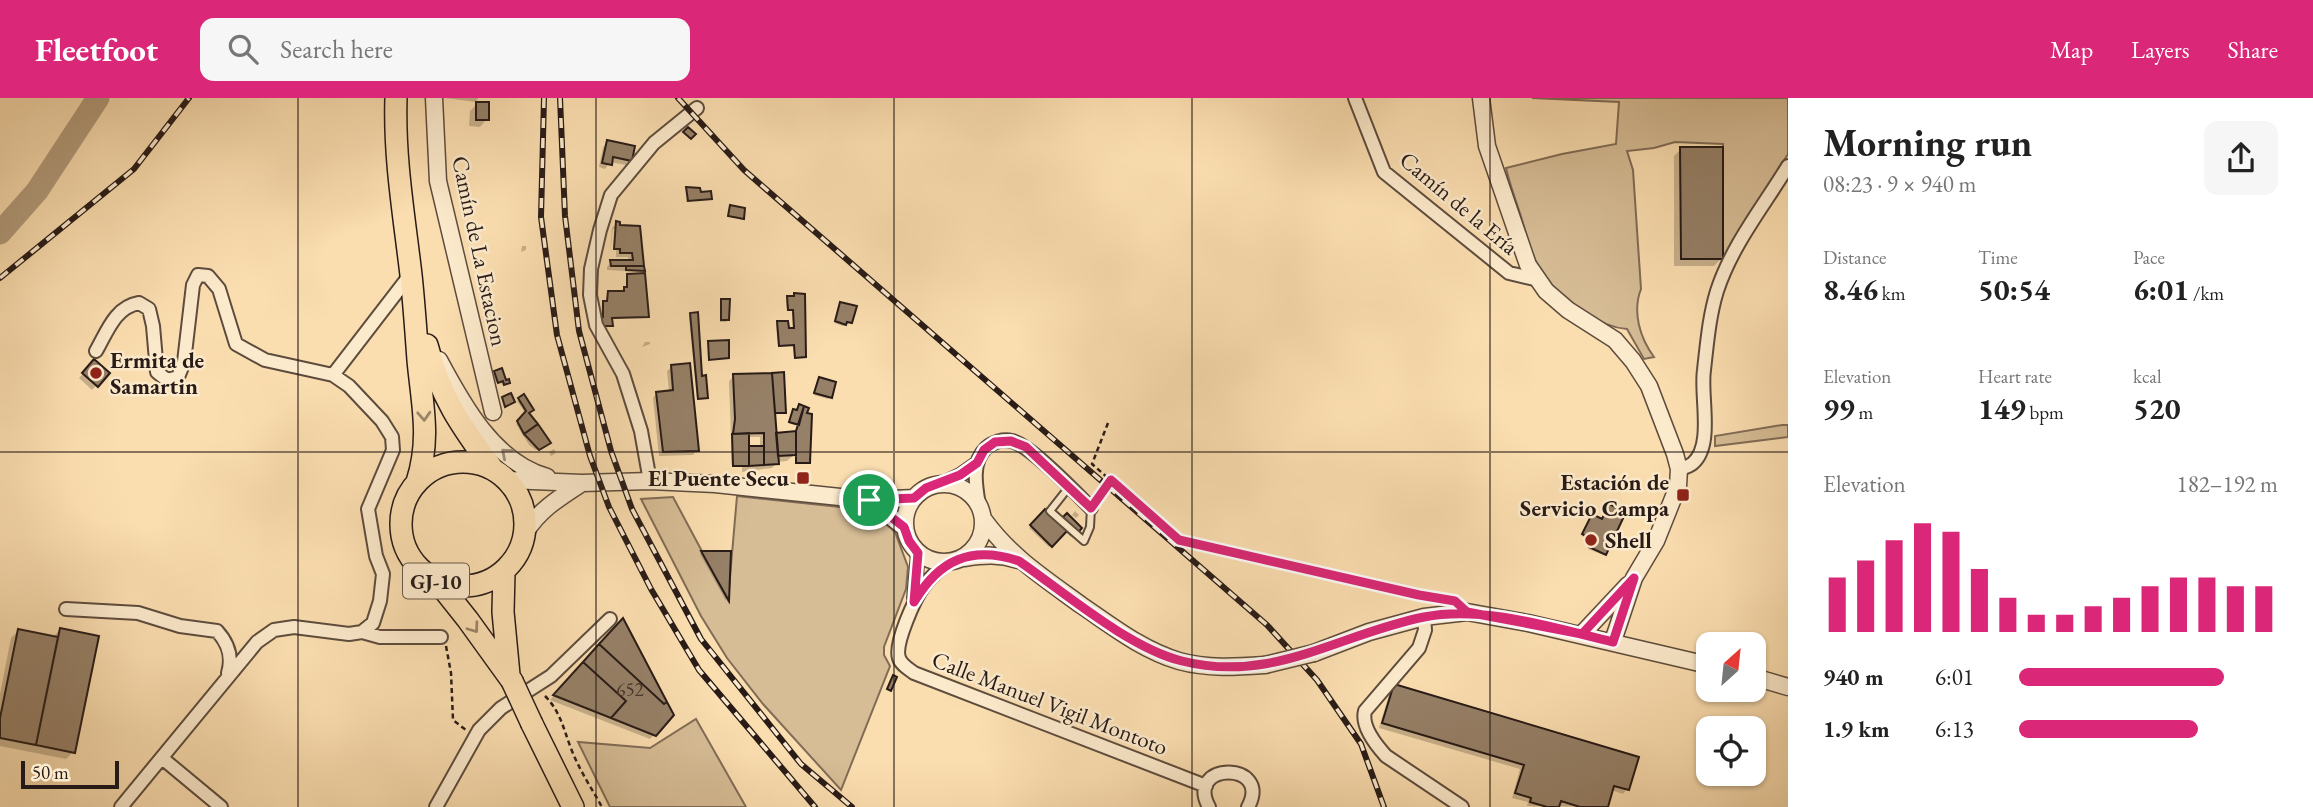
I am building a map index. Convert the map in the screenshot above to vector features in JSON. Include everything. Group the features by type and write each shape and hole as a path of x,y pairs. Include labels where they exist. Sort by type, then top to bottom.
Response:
{"highway":[{"name":"GJ-10","path":"396,98 395,125 401,208 426,418 422,465 403,506 400,528 406,551 419,570 437,581 460,586 484,583 504,572 519,552 525,533 525,516 520,495 500,474 447,402 439,386 411,275"},
{"path":"416,482 434,468 456,462 476,462 500,474"},
{"name":"GJ-10","path":"504,572 503,612 511,679"},
{"name":"GJ-10","path":"437,581 511,679 573,807"}],"street":[{"name":"Camín de La Estacion","path":"434,98 438,181 493,412"},
{"name":"Camín de la Ería","path":"1355,98 1384,172 1509,273 1539,280"},
{"path":"1481,98 1487,146 1528,265 1546,291 1615,340 1633,361 1649,386 1675,454 1678,469 1678,486 1656,541 1634,578 1582,634"},
{"path":"650,481 641,430 624,374 596,325 590,295 591,269 611,195 654,144 697,108"},
{"path":"1678,469 1692,464 1705,439 1703,376 1710,321 1718,289 1744,233 1788,166"},
{"path":"96,351 119,311 139,303 149,309 157,372 167,380 178,377 184,362 193,285 198,275 208,276 219,289 236,344 265,360 333,375 349,386 382,421 392,437 393,450 368,509 376,556 383,574 380,601 373,623 362,632"},
{"path":"333,375 411,275"},
{"path":"425,335 459,396 486,434 507,455 534,474 574,483"},
{"path":"955,561 974,549 982,536 977,463 984,450 995,442 1011,441 1026,447 1091,508"},
{"path":"977,463 960,475 926,488 914,498 906,511 904,527 909,541 918,553 932,561 955,561 982,555 1003,555 1019,561"},
{"path":"500,474 574,483 650,481 753,487 869,500 914,498"},
{"path":"525,533 535,517 574,483"},
{"path":"941,484 956,486 970,493 996,537 1019,561 1145,647 1179,661 1231,668 1265,665 1314,653 1369,632 1424,617 1467,612 1582,634 1696,662"},
{"path":"869,500 904,527"},
{"name":"Calle Manuel Vigil Montoto","path":"914,602 918,553"},
{"name":"Calle Manuel Vigil Montoto","path":"955,561 925,584 914,602 898,648 899,658 905,667 914,673 1206,786"},
{"path":"1613,642 1634,578"},
{"path":"66,609 138,613 180,626 217,631 229,649 231,664 227,677"},
{"path":"1424,617 1425,630 1419,648 1365,711 1363,718 1376,745 1386,756 1462,807"},
{"path":"436,807 474,737 501,708 551,676 610,619"},
{"path":"121,807 257,642 274,629 294,627 349,634 362,632 380,637 441,638"},
{"path":"1766,681 1788,687"},
{"path":"162,758 221,807"},
{"path":"1209,807 1205,794 1206,786 1215,775 1222,772 1237,772 1248,782 1252,796 1248,807"}],"lane":[{"path":"1069,487 1050,511 1084,541 1090,527 1091,508"}],"path":[{"path":"1108,423 1092,464 1179,540 1455,601 1467,612"},
{"path":"1091,508 1111,480"},
{"path":"441,638 449,649 453,720 474,737"},
{"path":"535,686 554,705 578,763 602,807"}],"shaded area":[{"path":"1532,98 1788,98 1788,154 1723,259 1723,144 1675,142 1627,151 1633,170 1641,289 1637,316 1641,333 1654,357 1644,359 1627,329 1611,326 1592,317 1572,305 1550,286 1532,251 1506,168 1616,144 1619,102"},
{"path":"1788,425 1788,437 1715,446 1715,436"},
{"path":"737,496 859,509 875,514 895,532 908,567 906,589 884,647 884,655 890,666 841,790 763,704 727,658 701,616 641,499 673,497 728,600"},
{"path":"696,719 746,807 610,807 578,742 650,748"}],"building":[{"path":"476,102 489,102 489,120 476,120"},
{"path":"688,127 696,134 691,139 683,132"},
{"path":"607,140 635,146 632,161 613,157 612,165 602,163"},
{"path":"1680,147 1723,147 1723,259 1681,259"},
{"path":"686,187 700,188 701,192 711,191 712,199 688,201"},
{"path":"730,205 745,208 744,219 728,216"},
{"path":"616,221 620,222 620,225 640,226 644,266 611,266 610,260 633,260 632,253 620,253 620,249 614,249"},
{"path":"626,266 644,266 645,271 626,270"},
{"path":"645,273 649,317 612,318 613,326 602,326 600,317 603,317 603,301 607,301 608,291 624,291 624,287 627,287 627,274"},
{"path":"794,293 805,294 806,357 795,358 794,345 779,346 777,321 788,321 789,328 794,328 793,310 788,310 787,296 794,296"},
{"path":"721,299 730,299 729,320 721,320"},
{"path":"840,302 857,306 852,323 847,322 846,325 835,321"},
{"path":"698,312 702,376 706,375 708,398 698,399 690,313"},
{"path":"729,340 729,358 709,360 708,341"},
{"name":"Ermita de Samartin","path":"94,359 110,373 98,387 82,373"},
{"path":"690,363 699,451 663,452 656,392 673,390 671,365"},
{"path":"502,368 506,380 509,379 510,383 504,385 503,381 498,383 494,371"},
{"path":"784,372 786,413 775,413 772,373"},
{"path":"772,373 779,464 764,465 764,433 733,434 733,374"},
{"path":"819,377 836,382 832,398 814,393"},
{"path":"511,393 515,402 505,407 502,397"},
{"path":"524,394 534,410 529,413 538,424 524,434 517,421 526,411 518,398"},
{"path":"799,404 804,406 799,425 789,422 793,409 797,410"},
{"path":"804,406 809,408 807,413 812,414 810,463 796,463 796,431"},
{"path":"538,424 551,443 539,450 524,434"},
{"path":"796,431 796,455 778,456 776,433"},
{"path":"749,433 749,466 733,466 732,434"},
{"path":"749,446 764,446 764,465 749,466"},
{"path":"1609,504 1626,512 1606,555 1589,547 1592,539 1582,534 1592,514 1602,519"},
{"path":"1045,509 1058,522 1067,513 1082,528 1074,537 1067,531 1052,547 1030,525"},
{"path":"701,551 731,551 729,601 716,578"},
{"path":"623,618 667,702 664,704 599,644"},
{"path":"60,628 99,636 75,753 36,745"},
{"path":"18,629 58,637 36,745 0,738 0,718"},
{"path":"599,644 664,704 667,702 674,715 656,736 611,718 626,701 583,662"},
{"path":"583,662 626,701 611,718 553,695"},
{"path":"893,675 897,677 891,691 887,689"},
{"path":"1394,684 1639,757 1629,790 1614,786 1608,807 1580,807 1561,801 1559,807 1547,807 1530,802 1531,798 1515,793 1524,765 1382,723"}],"waterway":[{"path":"0,233 37,191 98,98"}],"railway":[{"path":"0,278 134,169 189,98"},
{"path":"544,98 541,217 557,335 590,456 609,507 651,589 699,670 815,807"},
{"path":"560,98 565,216 579,331 611,451 632,509 701,639 801,764 852,807"},
{"path":"678,98 744,170 1267,625 1317,680 1361,744 1384,807"}],"place":[{"name":"Ermita de Samartin","path":"96,373"},
{"name":"El Puente Secu","path":"803,478"},
{"name":"Estación de Servicio Campa","path":"1683,495"},
{"name":"Shell","path":"1591,540"}],"route":[{"path":"869,500 904,527 909,541 918,553 914,602 925,584 947,563 982,555 1003,555 1019,561 1145,647 1179,661 1213,667 1265,665 1314,653 1369,632 1424,617 1451,613 1467,612 1613,642 1618,620 1634,578 1582,634 1467,612 1455,601 1179,540 1111,480 1091,508 1026,447 1011,441 995,442 984,450 977,463 960,475 926,488 914,498 869,500"}]}
